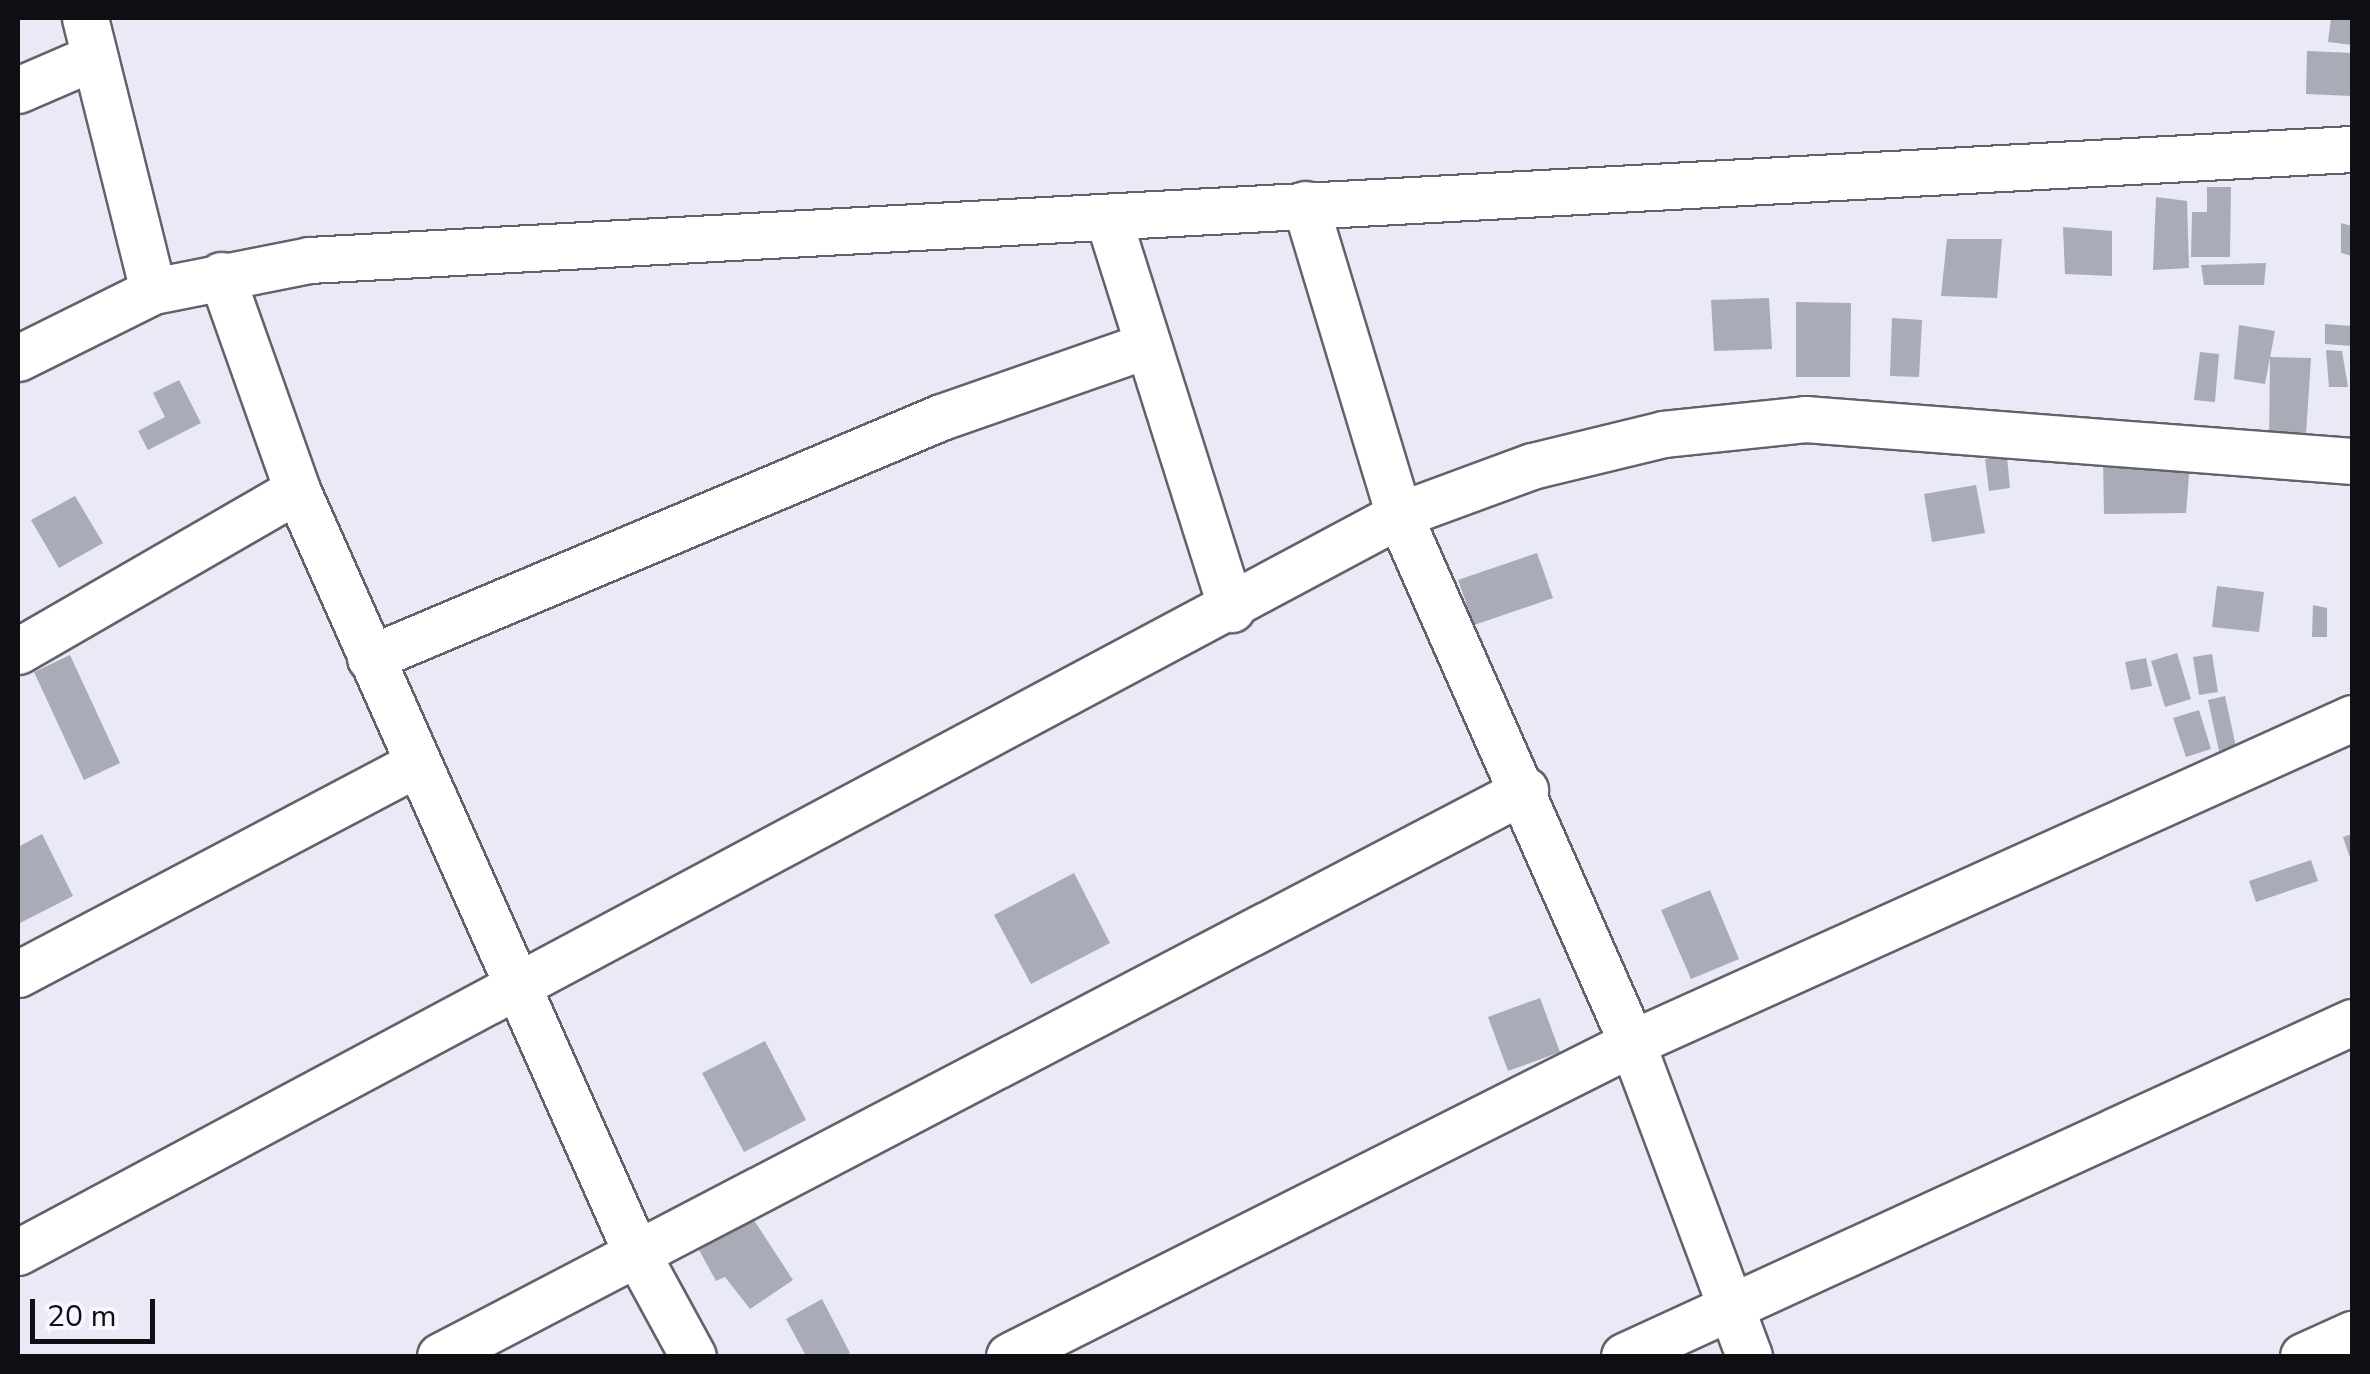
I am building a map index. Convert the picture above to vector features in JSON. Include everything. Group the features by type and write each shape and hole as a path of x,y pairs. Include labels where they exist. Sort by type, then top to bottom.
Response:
{"street":[{"path":"18,90 89,38 154,292"},
{"path":"18,358 154,292 309,260 695,234 1109,221 1305,204 2352,150"},
{"path":"1305,204 1399,515 1524,790 1632,1043 1749,1356"},
{"path":"1109,221 1231,610"},
{"path":"222,276 297,490 370,658 634,1248 693,1356"},
{"path":"370,658 941,417 1148,345"},
{"path":"18,1252 518,983 1231,610 1399,515 1532,466 1663,434 1805,419 2352,461"},
{"path":"18,650 297,490"},
{"path":"1009,1356 1632,1043 2352,718"},
{"path":"18,974 417,764"},
{"path":"440,1356 634,1248 1524,790"},
{"path":"1624,1356 1727,1302 2352,1022"},
{"path":"2303,1356 2352,1334"}],"building":[{"path":"2331,18 2352,18 2352,45 2328,42"},
{"path":"2307,51 2352,53 2352,96 2306,94"},
{"path":"2207,187 2231,187 2230,257 2191,257 2192,212 2207,212"},
{"path":"2156,197 2187,201 2189,268 2153,270"},
{"path":"2341,223 2352,226 2352,256 2341,253"},
{"path":"2063,227 2112,231 2112,276 2065,274"},
{"path":"1947,239 2002,239 1997,298 1941,296"},
{"path":"2266,263 2264,285 2204,285 2201,265"},
{"path":"1769,298 1772,349 1714,351 1711,300"},
{"path":"1796,302 1851,303 1850,377 1796,377"},
{"path":"1892,318 1922,320 1919,377 1890,376"},
{"path":"2325,324 2352,326 2352,346 2325,344"},
{"path":"2239,325 2275,331 2265,384 2234,379"},
{"path":"2326,350 2342,351 2348,387 2329,387"},
{"path":"2200,352 2219,354 2215,402 2194,400"},
{"path":"2270,357 2311,358 2305,450 2269,444"},
{"path":"179,380 201,423 148,450 138,431 165,417 153,393"},
{"path":"2103,454 2190,463 2186,513 2104,514"},
{"path":"2007,457 2010,488 1989,491 1985,459"},
{"path":"1976,485 1985,533 1932,542 1924,494"},
{"path":"75,496 103,543 59,568 31,520"},
{"path":"1537,553 1553,598 1474,625 1458,580"},
{"path":"2217,586 2264,592 2259,632 2212,627"},
{"path":"2313,605 2327,608 2327,637 2312,637"},
{"path":"2177,653 2191,699 2165,707 2151,661"},
{"path":"2212,654 2218,692 2199,695 2193,657"},
{"path":"70,655 120,763 84,780 34,672"},
{"path":"2146,658 2152,686 2131,690 2125,662"},
{"path":"2225,696 2236,747 2219,751 2208,700"},
{"path":"2199,710 2211,749 2186,757 2173,718"},
{"path":"42,834 73,896 18,924 18,847"},
{"path":"2352,834 2352,864 2343,837"},
{"path":"2311,860 2318,881 2256,902 2249,881"},
{"path":"1074,873 1110,943 1031,984 994,915"},
{"path":"1710,890 1739,959 1691,979 1661,910"},
{"path":"1540,998 1560,1052 1508,1071 1488,1017"},
{"path":"765,1041 806,1120 744,1152 702,1073"},
{"path":"750,1214 793,1280 750,1309 725,1277 716,1281 699,1250"},
{"path":"822,1299 850,1353 806,1356 786,1319"}]}
